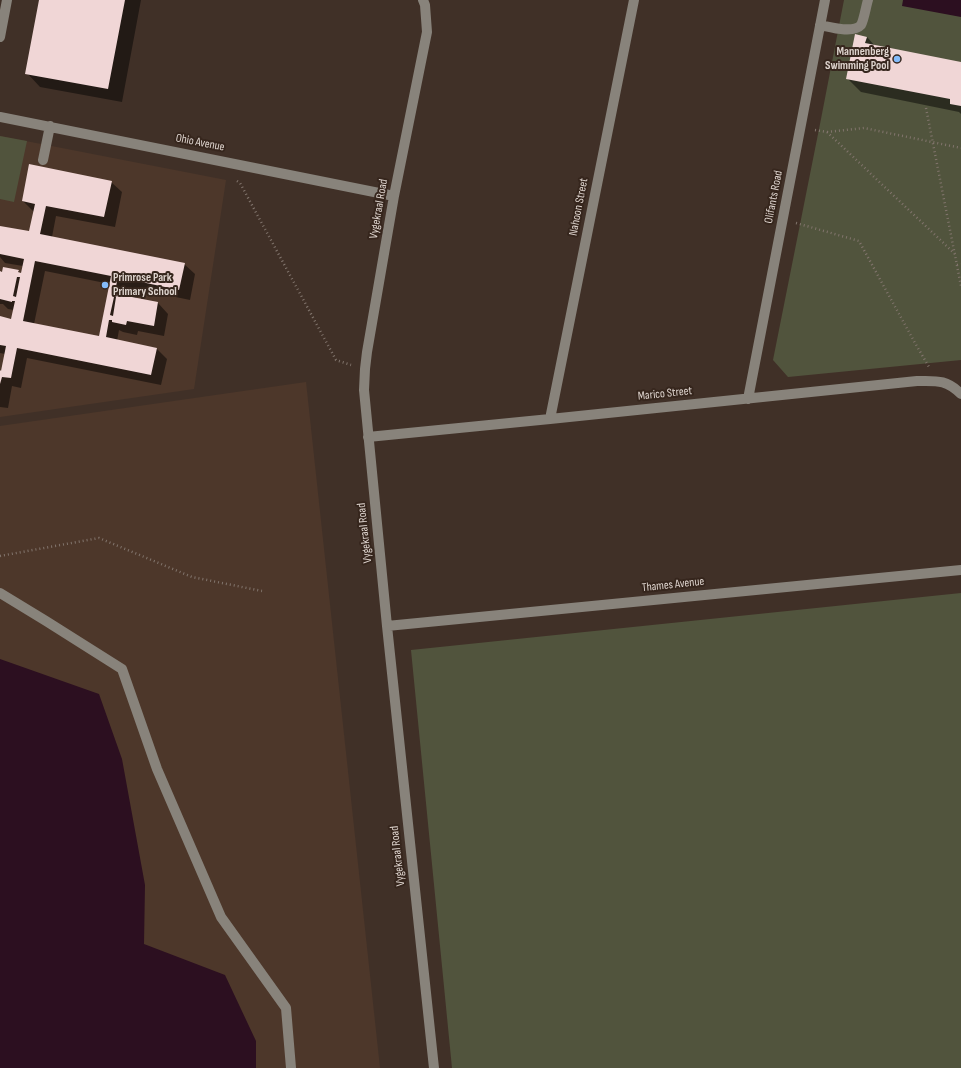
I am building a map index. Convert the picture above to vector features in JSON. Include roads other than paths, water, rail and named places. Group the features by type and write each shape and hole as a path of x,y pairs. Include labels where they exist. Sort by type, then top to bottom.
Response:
{"street":[{"path":"0,37 8,0"},
{"name":"Vygekraal Road","path":"423,0 427,32 394,196 366,352 364,390 387,626 434,1068"},
{"name":"Nahoon Street","path":"550,419 634,0"},
{"name":"Olifants Road","path":"748,399 825,0"},
{"path":"820,25 846,30 857,28 862,24 868,0"},
{"name":"Ohio Avenue","path":"0,117 394,196"},
{"path":"43,160 50,126"},
{"name":"Marico Street","path":"368,437 917,381 938,381 946,383 961,394"},
{"name":"Thames Avenue","path":"387,626 961,570"},
{"path":"0,593 122,669 158,769 221,917 286,1008 291,1068"}],"place":[{"name":"Mannenberg Swimming Pool","path":"897,59"},
{"name":"Primrose Park Primary School","path":"105,285"}]}
